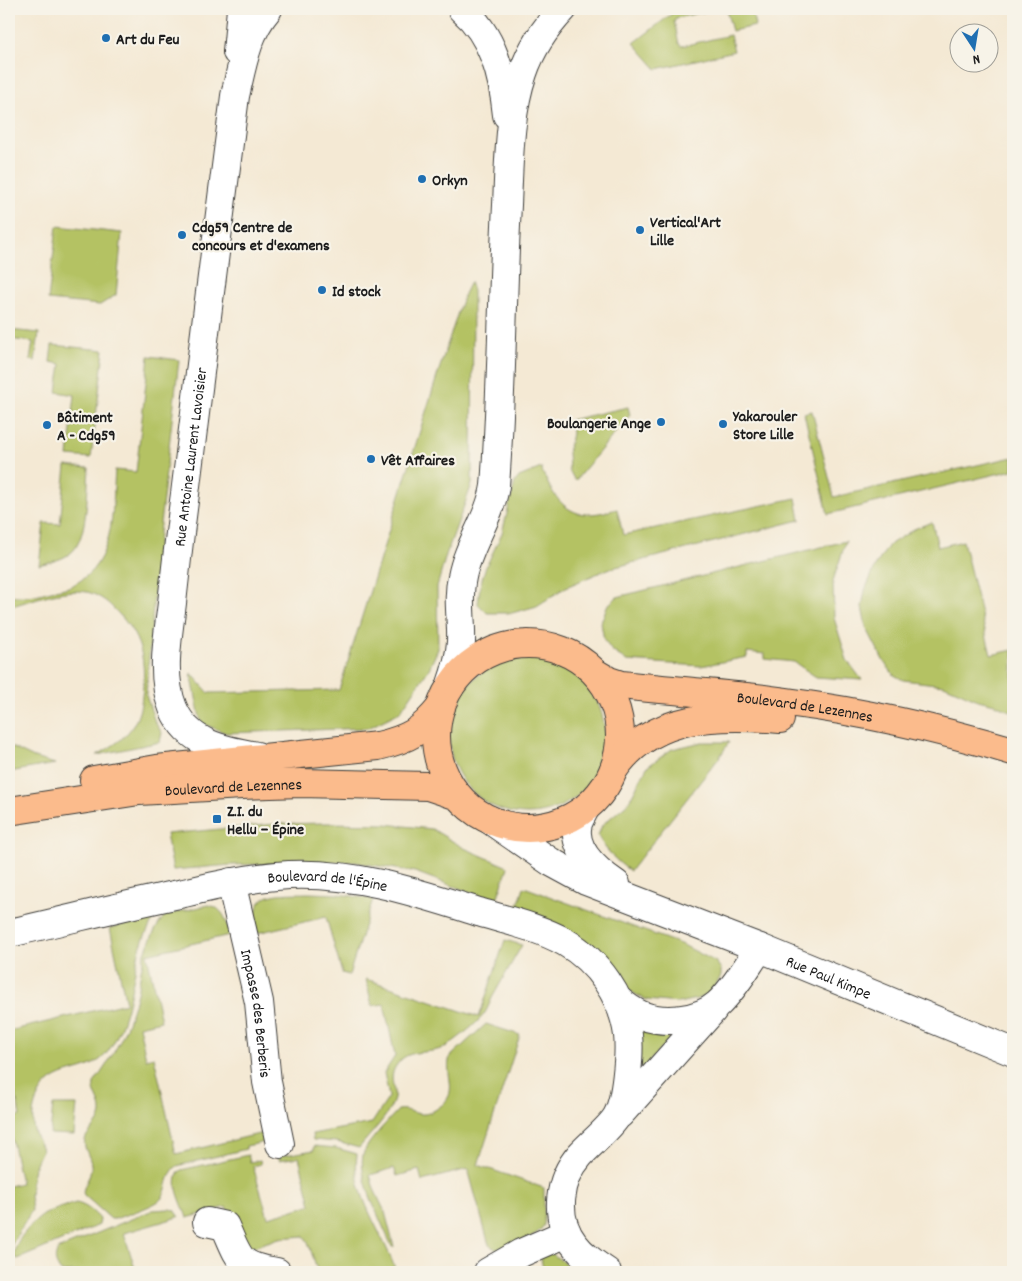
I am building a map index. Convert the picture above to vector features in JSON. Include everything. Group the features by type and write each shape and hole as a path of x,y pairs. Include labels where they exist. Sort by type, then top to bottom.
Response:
{"main road":[{"name":"Boulevard de Lezennes","path":"9,804 60,787 134,772 232,760 354,750 400,741 415,734 424,726 463,670 480,657 499,648 520,644 541,644 562,650 581,660 609,682 621,685 786,702 876,717 940,731 1013,751"},
{"path":"445,697 436,727 438,754 446,779 458,796 473,810 490,820 514,827 539,827 568,819 585,809 605,787 614,769 620,740 619,719 609,691 597,674"},
{"name":"Boulevard de Lezennes","path":"614,769 622,757 633,747 667,727 700,719 730,716 782,719 890,735 985,758 1013,767"},
{"name":"Boulevard de Lezennes","path":"9,811 139,791 242,784 301,783 428,786 458,796"}],"street":[{"path":"235,96 237,50 242,9"},
{"path":"235,96 245,52 252,35 268,9"},
{"path":"462,9 477,24 492,49 506,100 510,146"},
{"path":"445,697 460,654 459,602 462,575 467,558 490,506 495,486 510,146 516,103 527,60 546,29 563,9"},
{"name":"Rue Antoine Laurent Lavoisier","path":"235,96 177,552 166,672 173,708 183,726 196,737 212,746 266,758"},
{"name":"Rue Paul Kimpe","path":"585,809 578,824 578,834 586,857 604,876 644,902"},
{"name":"Rue Paul Kimpe","path":"490,820 586,881 760,948 1013,1052"},
{"name":"Boulevard de l'Épine","path":"9,933 231,882 289,875 333,875 370,881 462,906 536,930 565,942 590,962 609,985 618,1000 626,1025 628,1052 626,1083 617,1117"},
{"name":"Impasse des Berberis","path":"231,882 258,1002 267,1082 280,1144"},
{"name":"Boulevard de l'Épine","path":"607,1272 583,1254 572,1243 567,1233 561,1206 565,1178 576,1160 731,990 760,948"},
{"name":"Boulevard de l'Épine","path":"618,1000 627,1008 640,1015 669,1020 696,1016 718,1004"},
{"path":"207,1222 225,1226 237,1254 243,1262 259,1270 277,1272"},
{"path":"488,1272 521,1253 567,1233"}],"green space":[{"path":"678,9 717,9 676,18 674,21 679,44 682,46 730,35 734,51 657,69 634,43"},
{"path":"726,9 759,9 752,10 755,26 732,31"},
{"path":"57,226 122,233 116,295 100,305 48,300"},
{"path":"470,282 473,291 472,484 446,555 437,587 438,649 429,669 400,712 368,728 226,733 201,723 191,673 209,693 339,690 439,370 464,294"},
{"path":"9,330 39,333 35,361 30,360 33,342 9,339"},
{"path":"52,345 104,350 91,458 68,456 75,395 57,392 61,364 50,362"},
{"path":"149,356 179,360 159,533 146,695 155,722 162,733 160,742 97,755 129,731 139,712 144,674 141,653 134,634 111,605 87,592 58,593 9,607 9,595 32,596 69,587 87,575 97,564 109,535 112,519 115,470 136,472"},
{"path":"628,407 630,415 575,481 569,470 568,452 572,433 570,420"},
{"path":"812,411 834,497 1013,457 1013,470 828,514 804,413"},
{"path":"66,466 89,468 86,513 81,536 77,545 68,555 39,565 44,523 60,524"},
{"path":"541,468 559,501 571,510 588,514 617,509 623,535 796,498 800,520 608,569 566,587 537,606 512,613 487,613 478,604 480,586 485,569 502,533 515,482 519,477"},
{"path":"932,522 938,547 963,541 991,655 1013,650 1013,712 995,704 978,700 944,685 903,680 894,675 884,662 866,627 862,607 865,590 876,565 889,545 914,529"},
{"path":"846,541 833,581 834,618 847,660 862,680 816,677 794,662 765,659 765,654 747,652 747,657 701,666 627,661 612,651 604,640 601,623 607,606 617,597"},
{"path":"519,658 535,658 550,661 564,667 587,686 596,699 602,713 605,736 604,751 596,773 577,796 564,805 550,811 535,814 519,814 504,811 490,805 467,786 458,773 452,759 449,744 449,728 452,713 458,699 477,676 490,667 504,661"},
{"path":"702,742 729,742 719,758 630,871 604,846 598,836 602,825 628,803 647,767 672,749"},
{"path":"9,746 34,758 55,764 9,772"},
{"path":"276,824 385,824 432,829 464,848 508,867 496,902 415,872 354,862 231,865 173,870 166,834"},
{"path":"524,887 683,945 716,962 721,969 721,976 713,990 701,998 678,1003 647,1000 627,990 516,911"},
{"path":"275,894 338,894 373,899 349,975 342,973 326,917 257,933 257,908 261,901"},
{"path":"209,905 222,913 230,935 147,954 161,1021 139,1026 146,1059 154,1057 176,1154 263,1133 265,1142 246,1146 246,1149 177,1166 171,1173 164,1194 159,1201 140,1210 111,1219 83,1192 91,1166 84,1143 88,1134 98,1122 101,1113 94,1091 94,1083 122,1036 136,999 144,956 159,924 165,915"},
{"path":"155,917 141,946 121,1028 109,1050 92,1065 52,1080 44,1087 35,1103 33,1113 34,1132 42,1150 32,1178 30,1196 32,1210 9,1249 9,1186 21,1183 9,1126 9,1118 20,1116 16,1094 9,1095 9,1031 126,1003 110,928"},
{"path":"505,940 522,945 484,1014 469,1029 445,1047 433,1051 415,1053 399,1062 392,1078 394,1097 391,1108 359,1148 337,1142 313,1140 312,1134 372,1123 389,1097 384,1073 395,1056 384,1004 372,1006 366,979 479,1017"},
{"path":"486,1024 520,1035 478,1165 544,1188 544,1225 535,1234 497,1250 489,1245 468,1169 422,1181 419,1170 397,1176 394,1168 370,1175 374,1189 385,1212 394,1247 392,1247 371,1199 363,1173 362,1161 364,1152 375,1136 398,1110 425,1114 434,1111 447,1100 450,1094 450,1057"},
{"path":"644,1026 668,1033 669,1040 644,1067 638,1066 636,1036"},
{"path":"53,1105 77,1105 74,1135 50,1134"},
{"path":"314,1146 336,1148 357,1154 359,1184 396,1272 318,1272 308,1242 304,1236 279,1238 248,1249 241,1245 232,1214 226,1207 187,1218 180,1200 176,1181 181,1170 248,1155 250,1162 260,1160 261,1164 253,1166 268,1217 311,1205 299,1157 279,1160 279,1156 314,1150"},
{"path":"76,1203 86,1207 95,1214 100,1219 99,1225 18,1259 15,1258 14,1252 19,1240 35,1222 49,1212"},
{"path":"153,1210 174,1210 179,1217 124,1233 136,1272 61,1272 57,1266 55,1258 59,1249"},
{"path":"551,1253 577,1272 544,1272 540,1256"}],"place":[{"name":"Art du Feu","path":"106,38"},
{"name":"Orkyn","path":"422,179"},
{"name":"Vertical'Art Lille","path":"640,230"},
{"name":"Cdg59 Centre de concours et d'examens","path":"182,235"},
{"name":"Id stock","path":"322,290"},
{"name":"Boulangerie Ange","path":"661,422"},
{"name":"Yakarouler Store Lille","path":"723,424"},
{"name":"Bâtiment A - Cdg59","path":"47,425"},
{"name":"Vêt Affaires","path":"371,459"},
{"name":"Z.I. du Hellu – Épine","path":"217,819"}]}
